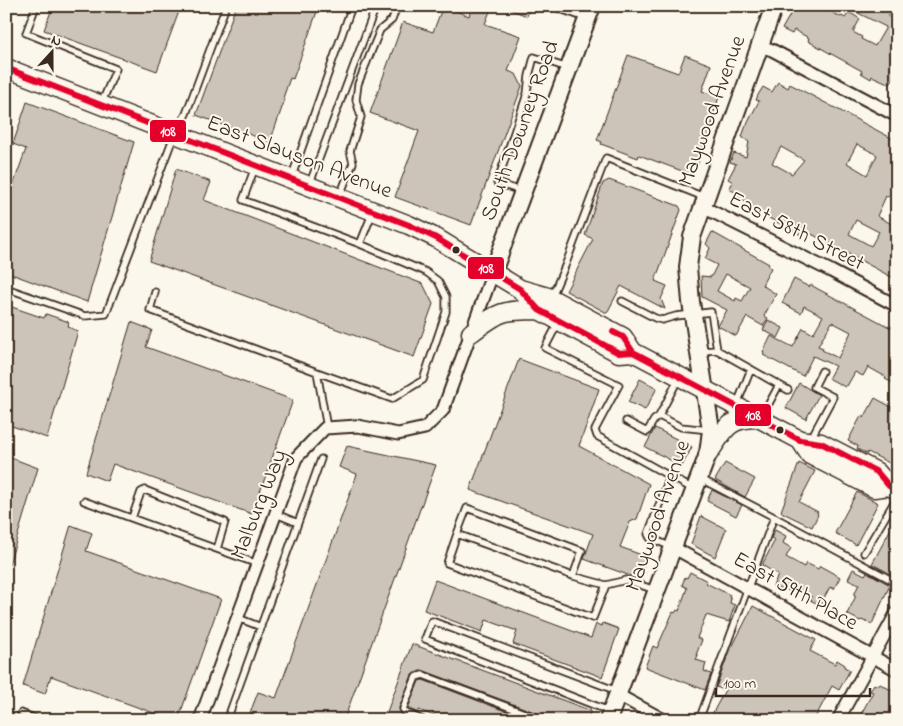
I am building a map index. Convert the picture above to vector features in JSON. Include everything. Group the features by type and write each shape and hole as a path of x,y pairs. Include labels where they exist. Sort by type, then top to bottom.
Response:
{"main road":[{"name":"East Slauson Avenue","path":"6,68 409,225 436,238 545,304"},
{"path":"545,304 560,321 619,353 633,352"},
{"path":"471,333 493,316 503,311 545,304 623,337 633,352 704,390 805,441 821,444 877,472 894,491"},
{"path":"708,454 730,423 744,418 760,419"}],"street":[{"name":"Maywood Avenue","path":"610,716 708,454 711,430 698,351 688,267 692,237 774,6"},
{"name":"South Downey Road","path":"489,270 523,192 590,13"},
{"path":"760,46 772,50 897,116"},
{"name":"East 58th Street","path":"704,202 897,306"},
{"path":"327,428 358,426 398,434 425,428 443,410 471,333 489,270"},
{"name":"Malburg Way","path":"200,720 296,458 327,428"},
{"name":"East 59th Place","path":"674,548 897,670"},
{"path":"838,720 897,612"},
{"path":"618,694 664,720"}],"lane":[{"path":"36,6 26,33 116,69 100,105"},
{"path":"6,288 85,316 106,314 175,134 186,114 226,6"},
{"path":"291,178 352,6"},
{"path":"309,186 376,6"},
{"path":"339,197 353,164 350,151 361,117 356,100 358,84 380,30 392,20 397,6"},
{"path":"561,6 560,9 590,13"},
{"path":"523,192 497,183 527,94 534,57 568,68"},
{"path":"545,304 565,266 606,158 704,202"},
{"path":"156,292 150,310 392,399 423,380 446,312 446,298 438,281 426,272 360,244 243,200 255,165"},
{"path":"360,244 373,210"},
{"path":"622,301 662,320 676,316 711,312 717,350"},
{"path":"560,321 545,348 619,385 595,430 597,436 670,476 697,484 774,517 897,583"},
{"path":"698,351 717,350 788,390"},
{"path":"736,407 751,369"},
{"path":"805,441 833,397 814,387 822,371"},
{"path":"317,372 327,428"},
{"path":"626,421 647,432 654,420 659,416 680,377"},
{"path":"760,419 779,385"},
{"path":"659,416 681,427 711,430"},
{"path":"227,720 321,459"},
{"path":"670,476 648,534 650,538 674,548"},
{"path":"132,518 141,492 145,490 225,522 217,549"},
{"path":"864,553 894,491"},
{"path":"84,501 258,564"},
{"path":"573,576 582,551 467,508 447,563 594,618 606,585"},
{"path":"276,514 298,523"},
{"path":"699,720 774,517"},
{"path":"457,534 573,576 606,585 626,580 657,591"},
{"path":"238,618 261,627"},
{"path":"610,716 425,639 432,621 618,694"},
{"path":"424,720 406,713 404,709 415,679 420,675 543,720"},
{"path":"21,713 39,720"}],"building":[{"path":"53,6 181,6 157,71 44,30"},
{"path":"236,6 319,6 293,79 290,78 270,142 196,115"},
{"path":"443,6 469,16 472,6 492,6 485,24 521,36 508,71 516,74 522,86 471,225 395,197 419,131 370,113 403,22 433,32"},
{"path":"502,6 531,6 527,16"},
{"path":"795,6 827,6 825,9 845,18 849,13 852,14 860,19 853,32 862,37 861,39 875,46 886,27 858,13 861,6 894,6 888,17 897,21 897,71 890,84 872,76 871,79 861,73 862,71 808,41 809,38 794,30 792,34 782,29"},
{"path":"628,55 678,73 685,55 711,65 702,91 719,97 712,118 714,119 695,171 690,174 639,155 638,158 601,144 602,142 597,140"},
{"path":"778,82 788,88 790,84 897,141 897,182 891,194 888,197 886,196 877,216 897,227 897,280 804,230 801,235 750,208 752,204 738,197 739,194 729,189 733,182 728,179 736,164 730,162 734,153 746,157 749,142 742,137 759,101 756,100 758,95 763,87 772,92","holes":["857,144 877,155 867,175 847,163","781,147 804,160 792,174 772,163","856,220 879,232 871,246 849,234"]},
{"path":"27,102 134,142 87,302 6,272 6,205 26,149 13,144"},
{"path":"176,169 211,182 204,200 423,284 433,304 414,357 149,261"},
{"path":"609,180 679,206 681,210 655,281 667,286 661,299 665,309 621,286 607,313 566,291 593,239 585,235 603,183"},
{"path":"712,232 769,264 768,266 771,268 762,285 776,294 764,316 768,318 763,326 747,317 736,336 718,326 727,310 702,297 701,276 711,277 717,265 705,259 710,248 706,244","holes":["726,274 750,287 742,301 736,298 735,301 717,291"]},
{"path":"794,279 809,287 811,285 891,328 897,317 897,345 892,354 897,356 897,385 868,367 863,376 855,372 845,387 829,377 835,366 813,356 803,376 763,355 771,336 793,347 803,328 813,334 823,316 804,306 801,313 782,303","holes":["832,322 851,332 838,358 818,346"]},
{"path":"6,305 44,318 46,314 69,322 68,327 78,331 47,438 6,424"},
{"path":"768,320 783,328 778,338 763,330"},
{"path":"131,322 152,330 146,347 293,400 252,514 113,464 107,481 86,473"},
{"path":"519,359 599,389 579,446 649,484 637,519 630,522 620,547 647,557 639,579 584,559 593,534 470,490"},
{"path":"640,379 657,388 645,410 628,402"},
{"path":"799,383 819,395 806,419 786,408"},
{"path":"875,398 897,410 897,467 868,452 867,454 857,449 858,446 848,441 861,416 864,418"},
{"path":"655,428 692,447 682,466 645,447"},
{"path":"347,446 436,465 344,720 269,720 250,713 258,692 276,698 357,474 339,467"},
{"path":"6,456 38,468 8,568 6,567"},
{"path":"725,463 755,479 745,497 715,480"},
{"path":"799,463 815,471 799,502 818,512 812,527 781,511"},
{"path":"712,490 742,505 736,516 707,501"},
{"path":"857,492 878,503 856,545 835,533"},
{"path":"701,516 726,529 715,557 691,544"},
{"path":"897,517 897,572 895,576 872,564"},
{"path":"71,525 92,533 86,551 221,599 178,720 173,720 51,676 45,694 23,686"},
{"path":"775,530 786,536 783,543 791,548 786,557 804,567 806,563 818,569 820,566 840,577 834,589 830,587 820,605 810,600 812,597 791,586 789,591 782,587 781,590 773,586 778,575 762,565 775,540 771,538"},
{"path":"853,569 865,575 867,572 890,585 872,624 860,621 847,614 856,596 854,595 859,584 848,579"},
{"path":"690,572 707,581 706,583 730,595 730,603 735,605 729,622 706,615 697,638 702,640 696,660 706,663 704,671 711,674 705,690 645,667 653,646 657,648 673,612 679,611 687,588 682,585 685,577 687,578"},
{"path":"435,580 591,638 596,624 602,626 603,623 619,629 602,677 513,644 517,631 486,620 482,632 424,610"},
{"path":"753,606 816,640 810,651 835,664 837,660 850,670 839,690 832,686 814,720 709,720 725,690 716,687 728,655"},
{"path":"412,644 591,711 587,720 548,720 545,716 422,670 412,675 399,708 402,716 409,720 384,720"},
{"path":"423,680 529,720 444,720 419,710 418,713 408,708 419,681"},
{"path":"874,684 878,686 880,684 897,693 897,720 890,720 877,713 873,720 867,720 860,716 873,692 870,691"}],"transit line":[{"name":"108","path":"6,68 409,225 436,238 520,289 539,310 619,353 633,352"},
{"name":"108","path":"613,332 623,337 633,352 800,440 821,443 877,472 889,486 897,490"}]}
